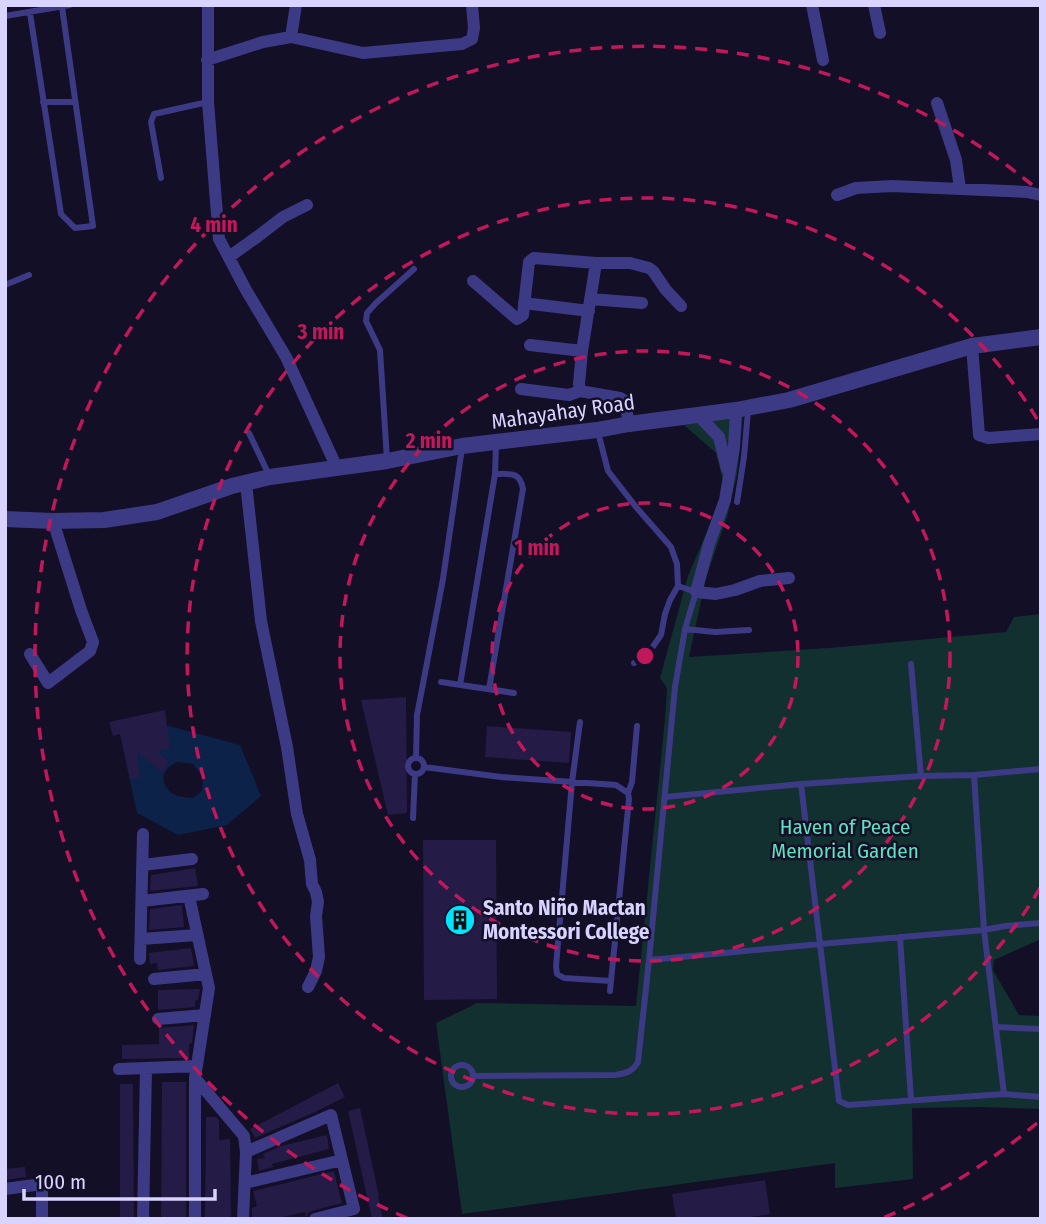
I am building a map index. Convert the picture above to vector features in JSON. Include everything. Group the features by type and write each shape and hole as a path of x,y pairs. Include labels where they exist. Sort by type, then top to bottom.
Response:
{"street":[{"path":"208,5 208,102 219,239 286,357 337,468"},
{"path":"291,37 296,5"},
{"path":"207,60 263,42 291,37 363,53 463,44 472,38 472,5"},
{"path":"812,5 823,60"},
{"path":"874,5 880,33"},
{"path":"937,103 956,160 960,190"},
{"path":"837,195 867,187 1027,192 1041,195"},
{"path":"229,257 283,216 307,205"},
{"path":"473,281 517,319 523,315 529,262 534,258 630,263 653,271 681,306"},
{"path":"580,391 582,351 596,263"},
{"path":"524,303 642,303"},
{"name":"Mahayahay Road","path":"5,519 104,520 157,512 270,477 387,461 462,446 597,430 789,400 972,345 1041,337"},
{"path":"530,345 582,351"},
{"path":"972,345 979,435 988,438 1041,434"},
{"path":"521,389 569,395 580,391 623,399 629,424"},
{"path":"742,409 726,500 709,544 696,592 716,594 760,581 789,578"},
{"path":"698,415 719,438 729,477"},
{"path":"246,483 261,621 287,747 297,814 318,902 316,916 319,957 316,971 307,987"},
{"path":"30,654 48,683 90,651 93,642 53,521"},
{"path":"140,959 144,834"},
{"path":"143,865 192,859"},
{"path":"142,901 203,894"},
{"path":"189,896 209,988 196,1072 195,1219"},
{"path":"141,939 197,935"},
{"path":"154,979 206,974"},
{"path":"158,1019 205,1015"},
{"path":"143,1219 146,1068"},
{"path":"119,1069 196,1072 244,1136 246,1152 243,1219"},
{"path":"246,1152 331,1115 354,1209 315,1219"},
{"path":"245,1183 342,1160"},
{"path":"5,1189 42,1184 42,1219"}],"lane":[{"path":"5,16 70,5"},
{"path":"30,13 61,214 75,228 93,226 62,7"},
{"path":"43,102 75,102"},
{"path":"161,178 150,122 154,114 208,102"},
{"path":"387,461 380,350 366,321 368,313 376,303 414,269"},
{"path":"5,285 29,275"},
{"path":"737,502 744,457 742,409"},
{"path":"597,430 608,471 671,547 677,564 678,586 665,614 661,635 647,655 634,663"},
{"path":"249,433 270,477"},
{"path":"460,685 495,474 496,442"},
{"path":"416,758 417,715 443,579 462,446"},
{"path":"489,689 523,489 522,480 518,476 495,474"},
{"path":"473,1076 615,1075 629,1073 638,1062 675,687 685,629 696,592 678,586"},
{"path":"685,629 715,632 749,630"},
{"path":"911,664 921,776"},
{"path":"441,682 514,693"},
{"path":"580,722 556,966 558,974 564,978 611,981"},
{"path":"610,991 628,793 632,782 638,726"},
{"path":"416,758 424,762 424,768 422,772 415,774 410,771 409,764 416,758"},
{"path":"424,768 501,777 615,785 628,793"},
{"path":"665,797 1041,769"},
{"path":"413,818 415,774"},
{"path":"974,775 984,930 1004,1094"},
{"path":"801,785 839,1101 848,1105 1004,1094 1041,1097"},
{"path":"649,960 1041,923"},
{"path":"900,937 911,1100"},
{"path":"996,1027 1041,1029"}],"green space":[{"name":"Haven of Peace Memorial Garden","path":"743,416 737,474 727,517 706,578 689,657 1006,632 1014,617 1041,614 1041,939 994,960 993,970 1019,1015 1041,1016 1041,1109 912,1108 913,1179 835,1188 835,1163 462,1214 436,1023 477,1003 636,1006 665,719 667,688 660,678 688,576 725,490 716,453 684,425"}],"water":[{"path":"169,726 240,745 261,796 227,825 178,835 137,813 122,743 124,738","holes":["177,762 193,764 203,778 202,791 193,798 175,795 166,787 165,773"]}],"building":[{"path":"406,697 407,813 388,815 361,700"},
{"path":"165,710 170,748 157,751 169,762 161,772 137,751 140,778 130,780 120,734 113,736 109,722"},
{"path":"487,726 571,732 569,763 485,757"},
{"name":"Santo Niño Mactan Montessori College","path":"423,840 496,840 497,999 424,1000"},
{"path":"195,868 198,886 150,891 151,875"},
{"path":"182,905 184,927 149,930 150,909"},
{"path":"191,948 194,966 158,970 157,963 150,964 149,953"},
{"path":"200,989 195,1007 158,1010 158,990"},
{"path":"194,1025 189,1058 122,1059 122,1045 159,1044 159,1028"},
{"path":"162,1082 186,1082 186,1219 161,1219"},
{"path":"338,1083 345,1097 255,1138 250,1129"},
{"path":"120,1084 133,1084 134,1219 120,1219"},
{"path":"360,1108 383,1219 372,1219 348,1111"},
{"path":"206,1117 216,1117 219,1120 219,1140 230,1139 231,1219 205,1219"},
{"path":"327,1135 329,1149 272,1164 273,1167 259,1171 257,1159 265,1158 263,1154 281,1146"},
{"path":"25,1167 26,1177 5,1180 5,1169"},
{"path":"334,1171 342,1203 312,1211 306,1219 305,1212 275,1219 252,1219 252,1208 257,1206 253,1191"},
{"path":"765,1180 770,1214 736,1219 676,1219 672,1194"}],"place":[{"name":"Santo Niño Mactan Montessori College","path":"460,920"}]}
